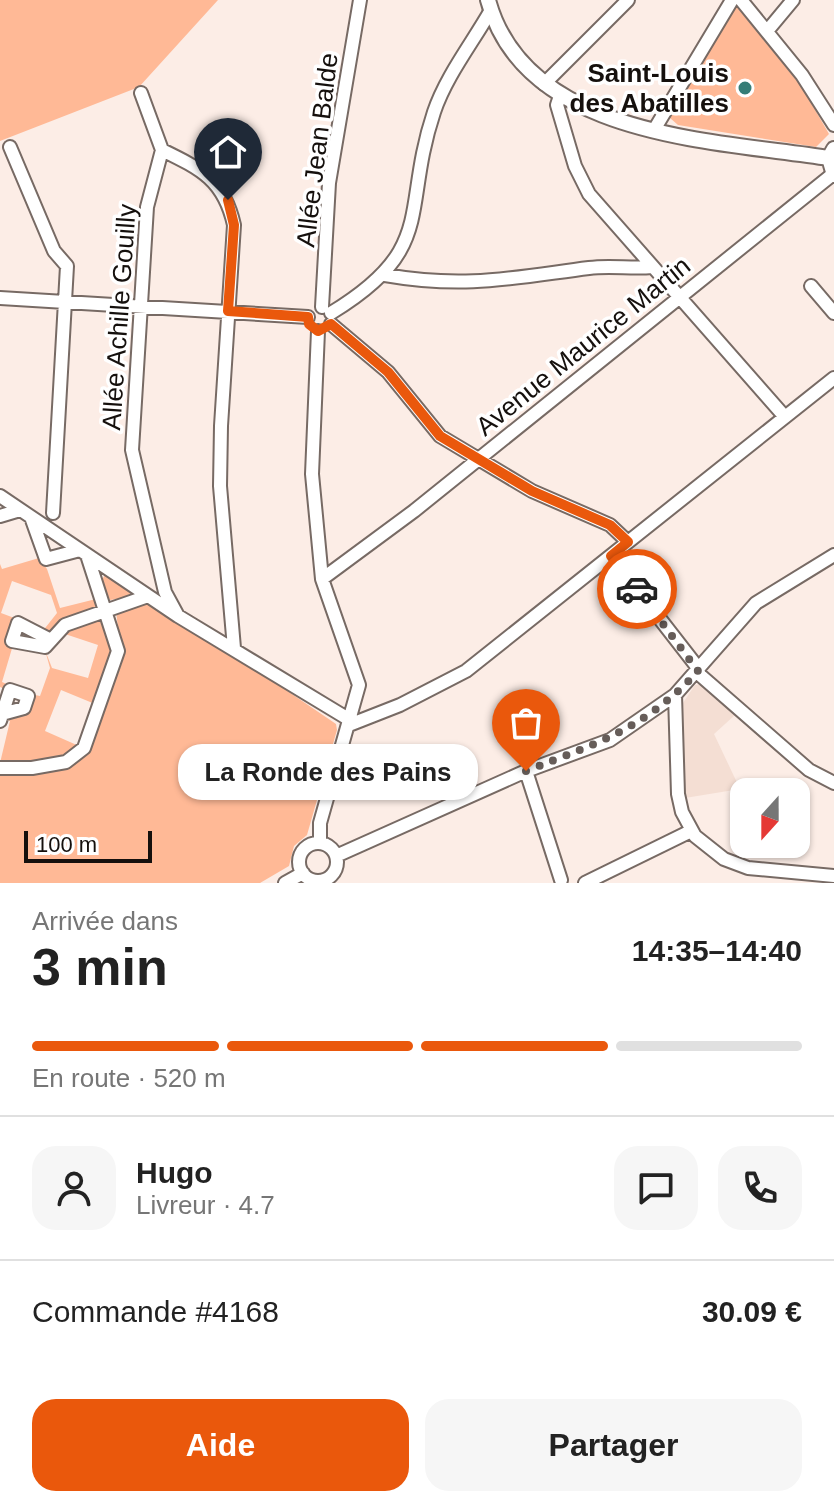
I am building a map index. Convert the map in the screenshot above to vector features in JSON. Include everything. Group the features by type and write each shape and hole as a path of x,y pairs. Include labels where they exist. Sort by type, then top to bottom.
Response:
{"main road":[{"path":"490,5 507,42 544,84 587,111 654,130 832,154 833,175"}],"street":[{"path":"544,84 628,0"},
{"path":"654,130 732,0"},
{"path":"741,0 768,30 834,125"},
{"path":"768,30 793,0"},
{"name":"Allée Jean Balde","path":"328,315 329,183 358,1"},
{"path":"320,843 320,823 359,685 322,579 312,474 318,331 328,315 385,275 404,248 414,218 423,151 436,106 490,5"},
{"path":"141,93 162,150 193,165 213,180 228,200 234,225 220,486 234,648"},
{"path":"560,96 557,105 575,166 589,194 785,417"},
{"path":"10,147 54,251 67,266 53,513"},
{"name":"Allée Achille Gouilly","path":"162,150 147,207 132,450 165,592 178,616"},
{"name":"Avenue Maurice Martin","path":"322,579 833,175"},
{"path":"385,275 434,283 487,283 593,267 652,267"},
{"path":"811,286 834,313"},
{"path":"0,298 308,317"},
{"path":"318,331 309,324 308,317 315,308 328,315 388,372 440,436 532,491 610,525 628,542"},
{"path":"349,723 400,705 466,671 834,378"},
{"path":"0,496 178,616 234,648 349,723"},
{"path":"0,516 26,513"},
{"path":"26,513 46,559 83,552"},
{"path":"0,768 32,768 66,762 84,748 118,651 83,552"},
{"path":"336,856 526,771 610,740 675,695 756,603 834,555"},
{"path":"611,556 698,671 809,770 834,783"},
{"path":"51,640 65,625 148,596"},
{"path":"675,695 678,794 691,831 724,859 748,868 834,876"},
{"path":"526,771 559,881 575,883"},
{"path":"585,883 691,831"},
{"path":"320,843 328,846 336,856 335,871 329,881 317,881 303,873 302,852 306,847 320,843"},
{"path":"285,883 303,873"}],"shaded area":[{"path":"0,0 218,0 139,87 0,141"},
{"path":"736,6 802,87 829,134 816,147 678,125 670,118"},
{"path":"39,558 47,569 60,608 96,599 98,605 51,633 42,632 57,613 51,595 12,581 1,613 17,619 2,682 9,685 7,690 0,687 0,564 2,569"},
{"path":"105,575 130,591 130,597 110,600 101,581"},
{"path":"147,602 224,648 336,724 337,730 307,835 294,846 289,866 260,883 0,883 0,774 89,750 122,663 116,611"},
{"path":"103,618 114,652 95,704 61,690 45,731 79,746 51,759 0,763 10,721 5,719 30,694 40,696 50,668 45,650 52,668 88,678 98,645 62,633"},
{"path":"701,684 736,714 714,734 735,778 730,778 730,791 685,798 683,703 695,685"}],"way so far":[{"path":"526,771 610,740 658,710 698,671 637,589"}],"place":[{"name":"Saint-Louis des Abatilles","path":"745,88"},
{"name":"La Ronde des Pains","path":"526,771"}],"route":[{"path":"228,200 234,225 228,311 308,317 309,324 318,331 326,330 331,324 368,352 388,372 440,436 532,491 610,525 628,542 611,556 637,589"}]}
